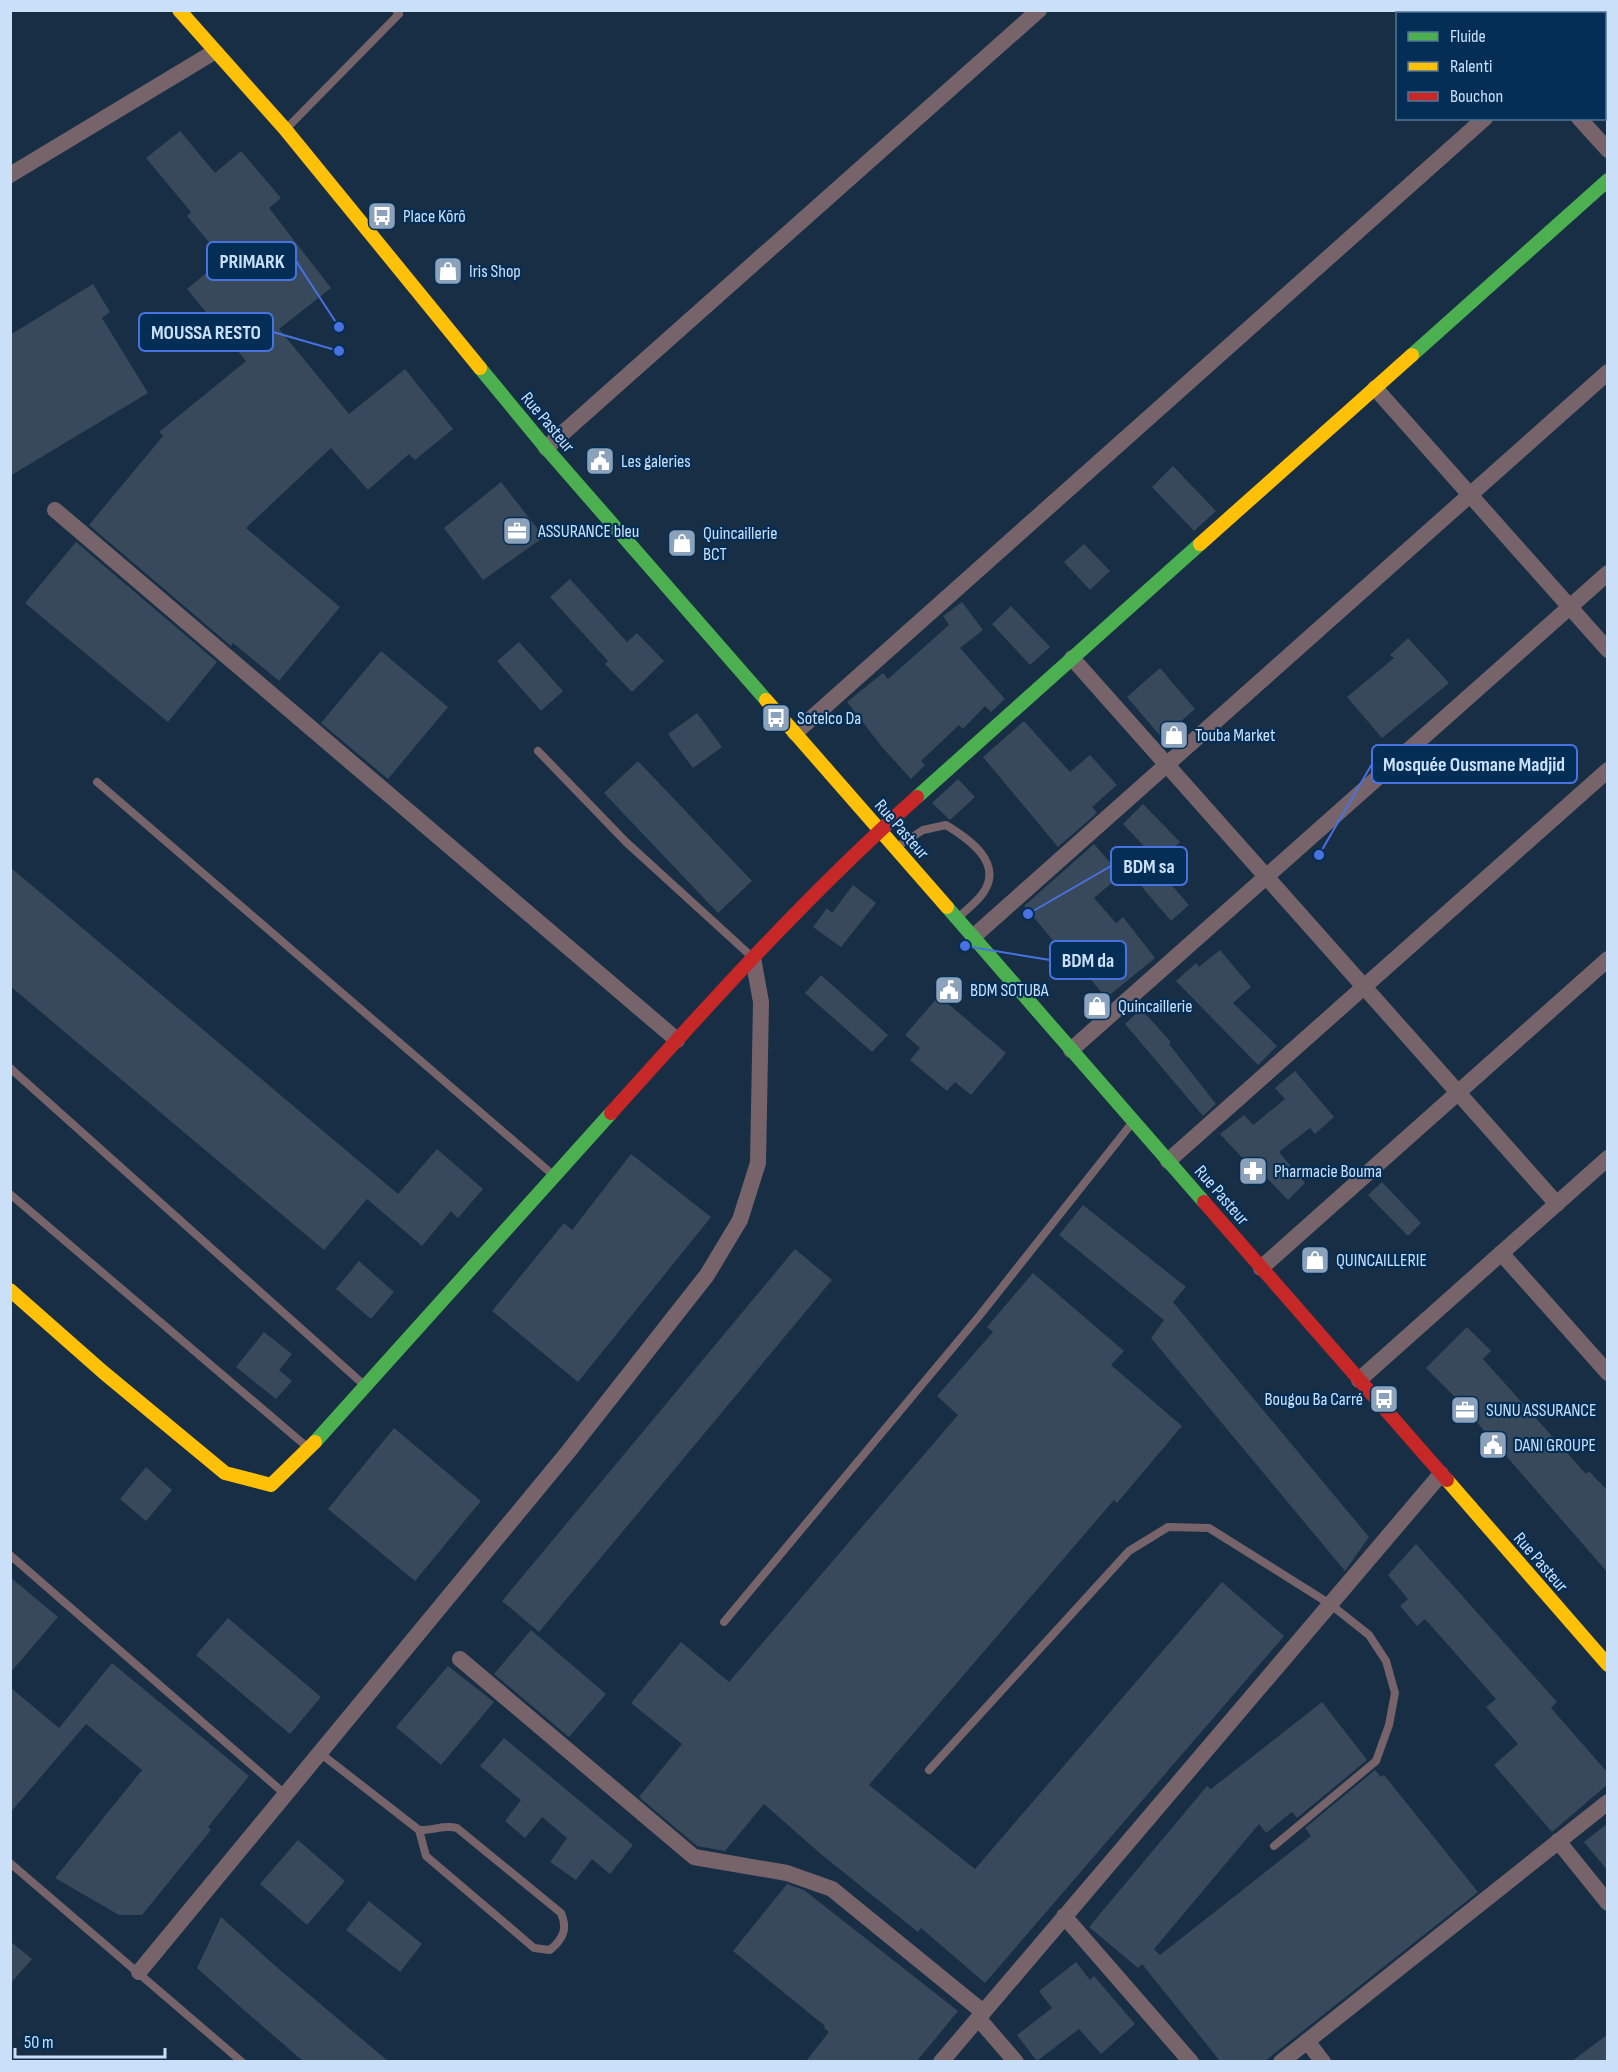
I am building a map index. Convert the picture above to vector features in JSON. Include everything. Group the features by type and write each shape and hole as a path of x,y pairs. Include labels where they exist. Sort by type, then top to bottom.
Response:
{"main road":[{"name":"Rue Pasteur","path":"179,10 214,52 285,129 546,448 1608,1665"},
{"path":"10,1290 225,1473 271,1485 308,1449 753,958 880,831 1608,180"}],"street":[{"path":"546,448 1039,10"},
{"path":"10,176 214,52"},
{"path":"795,733 1483,120"},
{"path":"1581,120 1608,150"},
{"path":"973,937 1608,372"},
{"path":"1375,388 1608,651"},
{"path":"54,510 677,1040"},
{"path":"1071,1050 1608,573"},
{"path":"1072,658 1557,1204"},
{"path":"1168,1161 1608,770"},
{"path":"139,1972 568,1452 707,1275 740,1220 758,1163 761,1002 753,958"},
{"path":"1261,1268 1608,959"},
{"path":"1359,1380 1608,1158"},
{"path":"1501,1253 1608,1373"},
{"path":"941,2061 1441,1473"},
{"path":"460,1659 694,1857 787,1872 832,1889 981,2015 1017,2061"},
{"path":"1281,2061 1608,1802"},
{"path":"1558,1841 1608,1903"},
{"path":"1064,1916 1191,2061"},
{"path":"1307,2041 1323,2061"}],"lane":[{"path":"285,129 399,14 396,10"},
{"path":"538,751 626,842 753,958"},
{"path":"97,782 555,1176"},
{"path":"895,848 923,830 946,825 985,855 991,873 984,893 957,919"},
{"path":"10,1068 365,1386"},
{"path":"724,1622 980,1315 1133,1121"},
{"path":"10,1194 308,1449"},
{"path":"928,1770 1129,1551 1168,1527 1209,1528 1330,1604 1370,1635 1386,1661 1395,1693 1389,1725 1376,1761 1274,1846"},
{"path":"10,1555 286,1795"},
{"path":"320,1753 419,1830 426,1856 534,1948 550,1950 562,1938 565,1931 561,1913 457,1828 446,1825 419,1830"},
{"path":"10,1863 242,2061"}],"building":[{"path":"180,131 215,173 241,151 281,198 269,208 331,288 279,329 349,414 405,369 453,429 415,460 409,454 368,490 331,448 246,528 340,607 279,681 233,643 231,646 89,525 163,436 159,432 246,361 187,289 223,259 187,216 191,212 146,158"},
{"path":"93,284 110,312 102,318 148,393 10,476 10,335"},
{"path":"1173,466 1216,511 1194,531 1152,487"},
{"path":"501,482 544,537 483,580 444,528"},
{"path":"76,542 217,662 168,722 25,603"},
{"path":"1084,544 1110,571 1090,590 1064,562"},
{"path":"570,579 627,642 637,633 664,661 632,692 605,664 608,661 550,597"},
{"path":"962,602 983,630 960,648 1005,699 991,712 985,706 963,729 959,725 921,761 925,765 911,779 882,747 847,702 883,673 888,679 949,625 943,616"},
{"path":"1011,606 1050,647 1030,665 992,624"},
{"path":"1408,638 1449,683 1382,738 1347,697 1394,658 1390,655"},
{"path":"519,642 563,691 541,711 497,661"},
{"path":"381,651 448,707 388,779 321,723"},
{"path":"1160,668 1195,709 1162,738 1127,697"},
{"path":"697,713 722,747 693,768 668,734"},
{"path":"1024,721 1070,772 1090,755 1117,785 1092,807 1097,813 1058,847 983,757"},
{"path":"638,761 752,881 718,913 604,793"},
{"path":"958,779 975,797 950,820 932,803"},
{"path":"1143,804 1180,842 1159,862 1123,824"},
{"path":"1094,844 1121,875 1094,898 1116,923 1123,917 1155,958 1106,998 1065,948 1062,951 1024,906"},
{"path":"10,867 398,1194 437,1149 483,1189 458,1218 451,1211 422,1246 367,1199 324,1250 10,986"},
{"path":"1160,872 1189,905 1171,921 1142,887"},
{"path":"853,885 876,903 841,947 813,927 827,908 832,913"},
{"path":"1220,950 1251,987 1233,1003 1277,1046 1258,1065 1176,981 1196,963 1199,967"},
{"path":"821,975 888,1035 872,1052 805,993"},
{"path":"939,996 1006,1053 971,1095 955,1082 947,1091 910,1060 920,1048 905,1035"},
{"path":"1141,1009 1171,1042 1169,1044 1216,1104 1203,1116 1125,1024"},
{"path":"1295,1071 1334,1117 1315,1134 1310,1128 1279,1152 1305,1183 1288,1200 1266,1177 1263,1180 1220,1134 1244,1115 1253,1125 1285,1099 1275,1088"},
{"path":"631,1154 711,1217 578,1382 492,1311 564,1223 572,1230"},
{"path":"1382,1182 1421,1223 1408,1236 1368,1195"},
{"path":"1083,1205 1186,1287 1173,1302 1369,1537 1345,1571 1151,1338 1164,1320 1059,1235"},
{"path":"795,1249 832,1280 539,1632 502,1601"},
{"path":"359,1261 394,1292 371,1319 336,1289"},
{"path":"1033,1273 1124,1351 1111,1365 1182,1426 1117,1503 1114,1500 869,1785 975,1869 1222,1582 1284,1636 985,1983 921,1928 918,1932 822,1855 764,1804 725,1851 697,1846 639,1797 682,1744 631,1703 681,1642 729,1682 958,1415 937,1396 993,1332 987,1327"},
{"path":"1467,1327 1491,1351 1483,1359 1586,1474 1589,1471 1608,1491 1608,1573 1453,1395 1426,1368"},
{"path":"264,1332 292,1354 279,1370 292,1381 276,1399 236,1367"},
{"path":"394,1428 481,1501 415,1581 328,1509"},
{"path":"146,1467 172,1490 146,1521 120,1499"},
{"path":"1416,1544 1557,1702 1551,1708 1608,1773 1608,1784 1552,1832 1494,1765 1518,1744 1486,1707 1496,1699 1425,1619 1417,1626 1400,1606 1408,1599 1388,1575"},
{"path":"10,1577 58,1617 10,1673"},
{"path":"228,1618 321,1697 290,1734 196,1655"},
{"path":"531,1630 606,1694 569,1737 494,1674"},
{"path":"112,1663 249,1776 208,1827 211,1830 142,1915 119,1915 55,1878 142,1770 86,1724 10,1813 10,1687 59,1728"},
{"path":"448,1666 494,1702 441,1765 396,1727"},
{"path":"1322,1702 1367,1760 1297,1818 1292,1812 1266,1833 1259,1824 1154,1949 1160,1955 1311,1836 1305,1828 1375,1770 1381,1777 1384,1775 1478,1892 1265,2061 1220,2061 1142,1964 1138,1968 1089,1927 1207,1786 1211,1789"},
{"path":"504,1738 633,1845 610,1874 592,1859 576,1880 550,1862 567,1838 542,1817 525,1838 505,1821 521,1800 480,1766"},
{"path":"1608,1823 1608,1871 1584,1842"},
{"path":"298,1840 345,1881 307,1925 260,1884"},
{"path":"787,1884 804,1890 958,2011 917,2061 806,2061 829,2032 824,2028 825,2026 733,1951"},
{"path":"369,1901 422,1944 400,1972 346,1930"},
{"path":"221,1917 388,2061 303,2061 245,2011 197,1968"},
{"path":"10,1941 32,1959 10,1984"},
{"path":"1076,1962 1090,1980 1094,1976 1135,2024 1101,2054 1079,2029 1037,2061 1017,2035 1052,2008 1039,1991"},
{"path":"1608,2034 1608,2061 1572,2061"}],"traffic: fast":[{"path":"1412,355 1608,180"},
{"path":"480,368 546,448 766,700"},
{"path":"917,797 1200,544"},
{"path":"947,907 1204,1202"},
{"path":"315,1442 611,1113"}],"traffic: slow":[{"path":"179,10 285,129 480,368"},
{"path":"1200,544 1412,355"},
{"path":"766,700 947,907"},
{"path":"10,1290 103,1372 225,1473 271,1485 315,1442"},
{"path":"1447,1480 1608,1665"}],"traffic: jam":[{"path":"611,1113 798,911 917,797"},
{"path":"1204,1202 1447,1480"}],"place":[{"name":"Place Kôrô","path":"382,216"},
{"name":"Iris Shop","path":"448,271"},
{"name":"PRIMARK","path":"339,327"},
{"name":"MOUSSA RESTO","path":"339,351"},
{"name":"Les galeries","path":"600,461"},
{"name":"ASSURANCE bleu","path":"517,531"},
{"name":"Quincaillerie BCT","path":"682,543"},
{"name":"Sotelco Da","path":"776,718"},
{"name":"Touba Market","path":"1174,735"},
{"name":"Mosquée Ousmane Madjid","path":"1319,855"},
{"name":"BDM sa","path":"1028,914"},
{"name":"BDM da","path":"965,946"},
{"name":"BDM SOTUBA","path":"949,990"},
{"name":"Quincaillerie","path":"1097,1006"},
{"name":"Pharmacie Bouma","path":"1253,1171"},
{"name":"QUINCAILLERIE","path":"1315,1260"},
{"name":"Bougou Ba Carré","path":"1384,1399"},
{"name":"SUNU ASSURANCE","path":"1465,1410"},
{"name":"DANI GROUPE","path":"1493,1445"}]}
